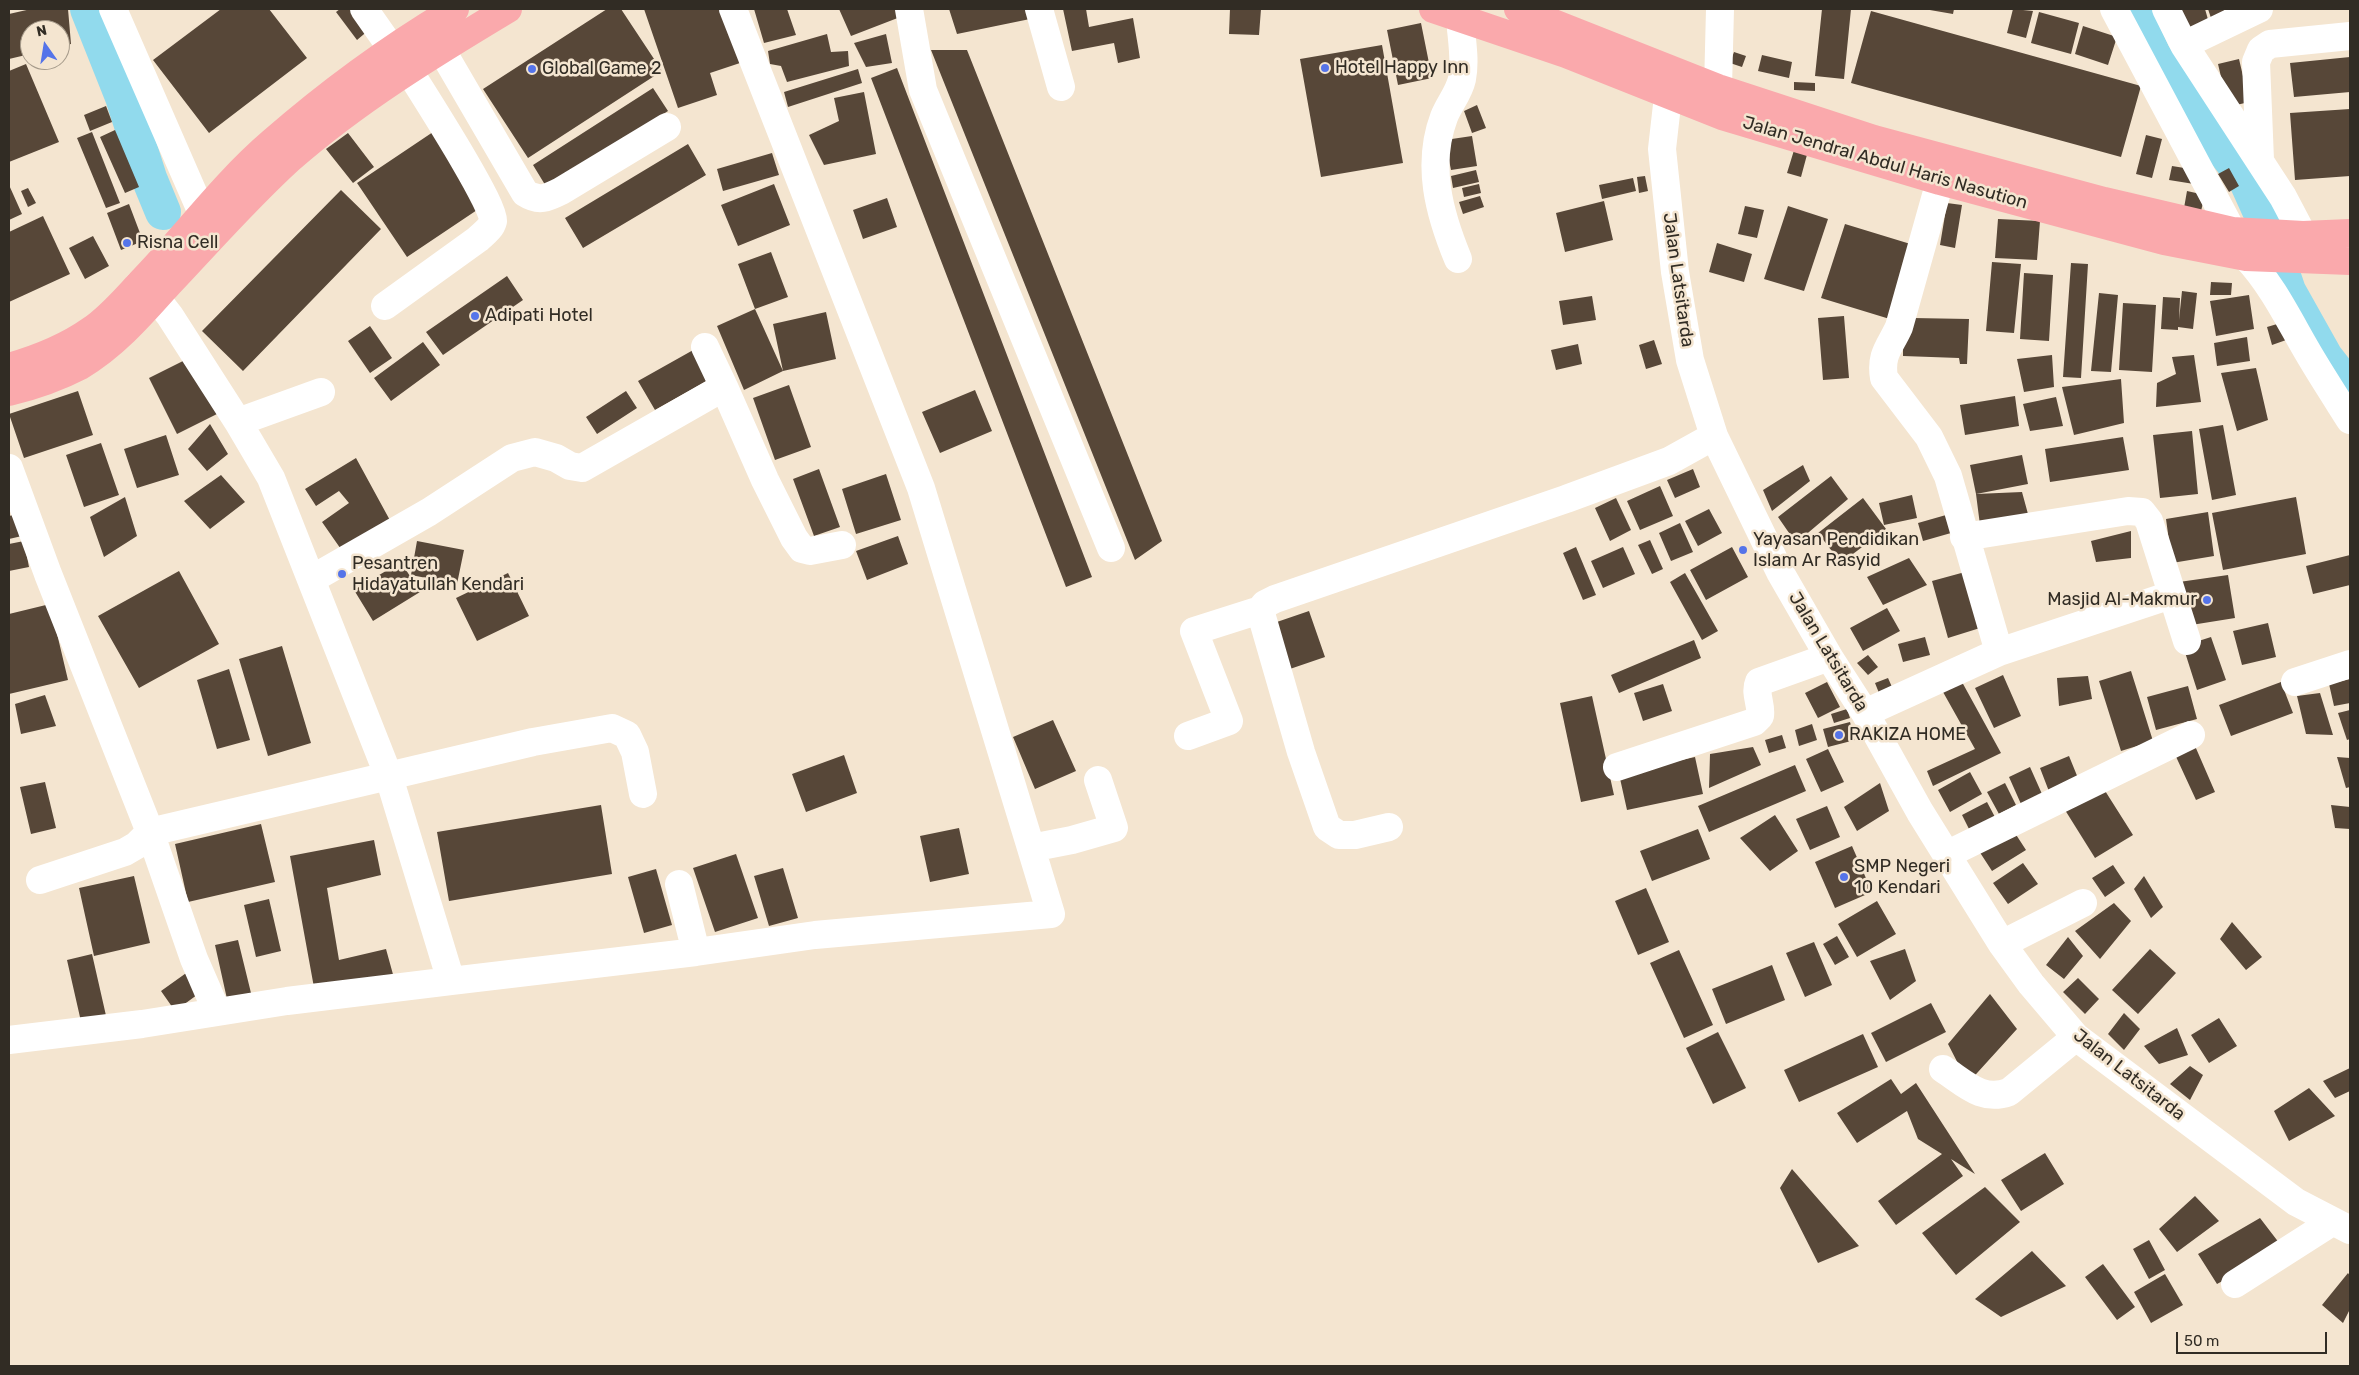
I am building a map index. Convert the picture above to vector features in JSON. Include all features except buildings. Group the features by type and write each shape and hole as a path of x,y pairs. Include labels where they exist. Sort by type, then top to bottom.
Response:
{"highway":[{"path":"9,392 40,384 80,366 103,349 147,292 175,247 202,214 272,142 392,49 455,9"},
{"path":"9,367 65,346 147,292 261,186 330,127 441,49 508,9"},
{"name":"Jalan Jendral Abdul Haris Nasution","path":"1433,9 1566,54 1671,84 1718,88 1874,139 2104,201 2168,229"},
{"name":"Jalan Jendral Abdul Haris Nasution","path":"1518,9 1671,84 1722,116 1940,181 2245,244 2304,248 2350,261"},
{"name":"Jalan Jendral Abdul Haris Nasution","path":"2304,248 2350,233"}],"street":[{"path":"113,9 202,214"},
{"path":"364,9 392,49"},
{"path":"9,1040 142,1024 287,1001 696,952 815,935 1051,914 921,488 734,9"},
{"path":"910,9 923,90 1111,548"},
{"path":"1039,9 1061,87"},
{"path":"1718,88 1720,9"},
{"path":"2114,9 2262,274 2350,420"},
{"path":"2166,9 2200,73 2260,162 2304,248"},
{"path":"2184,45 2259,9"},
{"path":"1458,259 1448,237 1437,196 1434,171 1438,137 1444,115 1455,97 1462,74 1460,17"},
{"path":"2260,162 2256,62 2261,50 2270,44 2350,36"},
{"path":"441,49 525,193 534,199 543,200 561,191 667,127"},
{"path":"386,306 478,239 491,227 492,222 490,209 478,185 409,71"},
{"name":"Jalan Latsitarda","path":"1671,84 1662,149 1675,272 1690,360 1714,436 1780,572 1829,657 1865,713 1920,812 2002,944 2031,984 2076,1037 2296,1202 2341,1226"},
{"path":"1940,181 1919,263 1899,327 1887,347 1882,366 1884,378 1929,438 1948,476 1964,537 1999,652"},
{"path":"147,292 238,422 271,478 389,777 452,981"},
{"path":"705,347 765,480 794,538 802,549 810,551 822,551 842,545"},
{"path":"312,578 429,512 512,458 536,452 556,458 570,466 582,468 724,387"},
{"path":"238,422 321,392"},
{"path":"1188,736 1229,721 1194,631 1260,610 1265,604 1275,599 1566,499 1669,461 1714,436"},
{"path":"9,468 58,601 150,832 194,959 217,1012"},
{"path":"1964,537 2128,511 2142,512 2149,521 2187,641"},
{"path":"1865,713 1999,652 2171,595"},
{"path":"1260,610 1301,752 1327,827 1339,835 1355,835 1389,827"},
{"path":"1616,767 1754,722 1760,716 1761,710 1756,689 1759,682 1829,657"},
{"path":"2295,682 2350,664"},
{"path":"40,880 125,852 150,832 533,742 612,728 626,735 635,752 643,794"},
{"path":"1946,855 2191,735"},
{"path":"1031,848 1072,840 1114,828 1098,780"},
{"path":"679,884 696,952"},
{"path":"2002,944 2083,903"},
{"path":"1944,1069 1983,1095 1996,1097 2009,1092 2076,1037"},
{"path":"2235,1284 2341,1226"}],"waterway":[{"path":"88,9 123,97 149,178 163,212"},
{"path":"2132,9 2153,55 2191,110 2245,177 2263,217 2288,291 2325,357 2350,389"}],"place":[{"name":"Hotel Happy Inn","path":"1325,68"},
{"name":"Global Game 2","path":"532,69"},
{"name":"Risna Cell","path":"127,243"},
{"name":"Adipati Hotel","path":"475,316"},
{"name":"Yayasan Pendidikan Islam Ar Rasyid","path":"1743,550"},
{"name":"Pesantren Hidayatullah Kendari","path":"342,574"},
{"name":"Masjid Al-Makmur","path":"2207,600"},
{"name":"RAKIZA HOME","path":"1839,735"},
{"name":"SMP Negeri 10 Kendari","path":"1844,877"}]}
